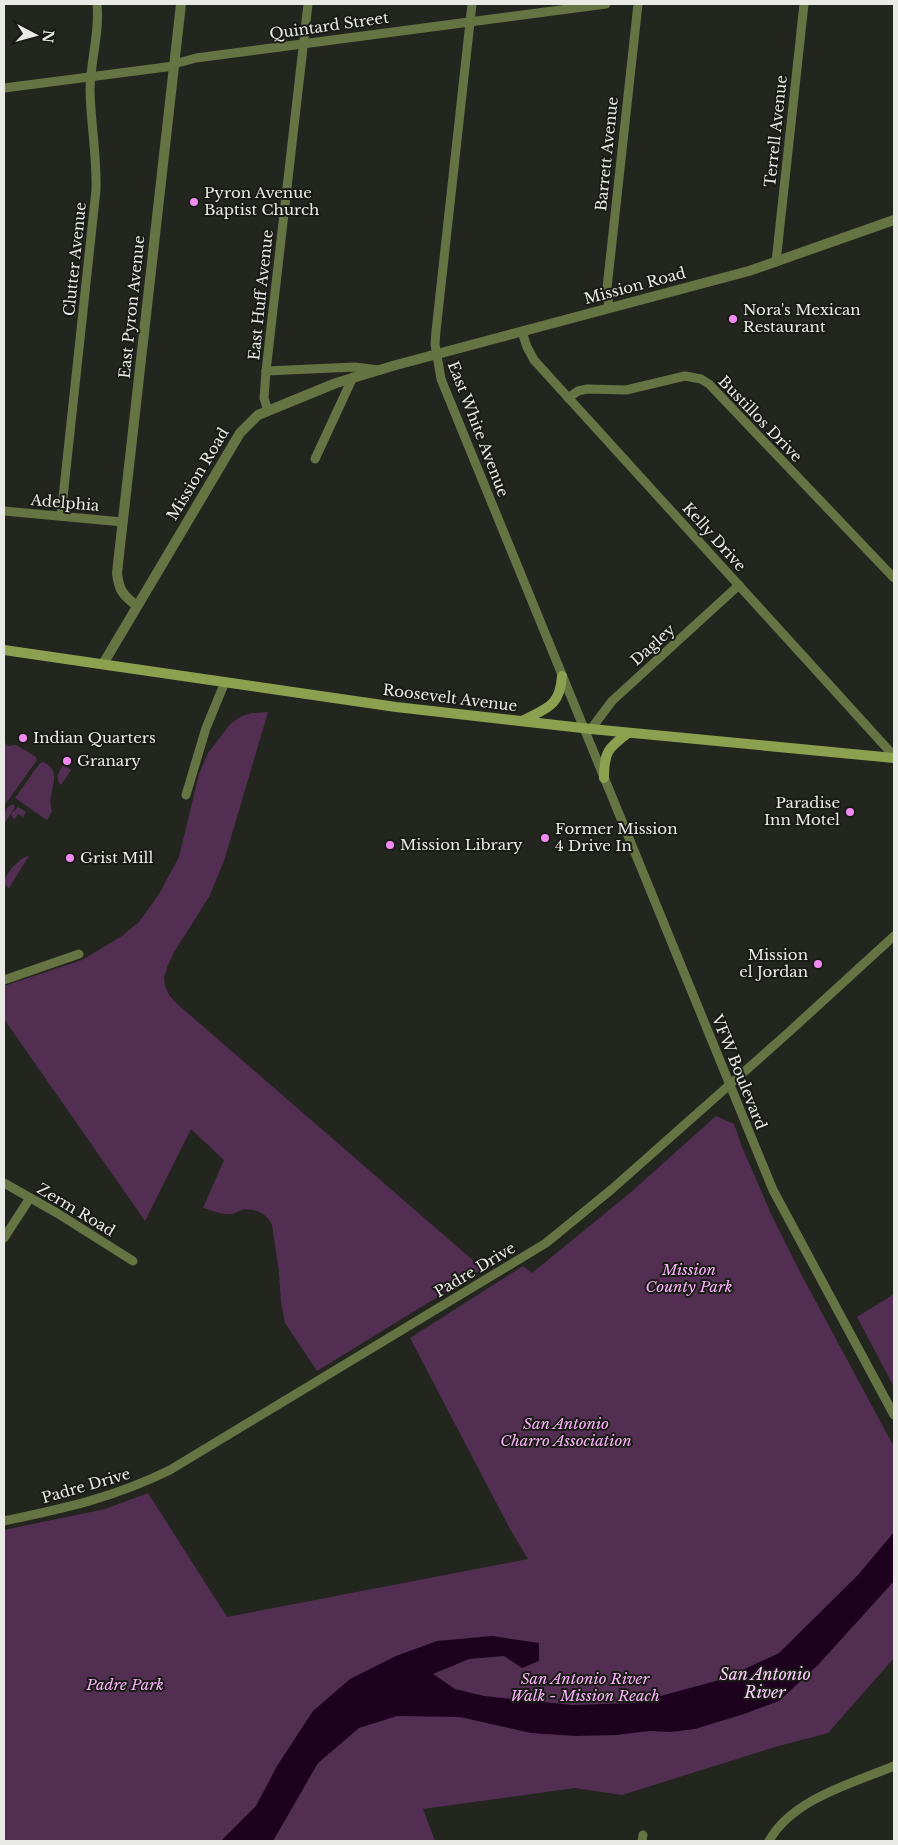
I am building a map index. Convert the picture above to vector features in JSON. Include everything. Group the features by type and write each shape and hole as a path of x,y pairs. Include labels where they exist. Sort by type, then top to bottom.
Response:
{"main road":[{"name":"Roosevelt Avenue","path":"4,650 396,707 587,729 894,757"},
{"path":"521,721 554,704 562,689 562,676"},
{"path":"604,778 605,756 615,743 628,733"}],"street":[{"name":"Clutter Avenue","path":"61,516 96,190 90,90 97,33 97,4"},
{"name":"East Pyron Avenue","path":"137,606 123,596 118,585 117,573 181,4"},
{"name":"East Huff Avenue","path":"268,411 264,398 266,371 308,4"},
{"name":"East White Avenue","path":"472,4 436,331 436,355 441,380 562,676 587,729"},
{"name":"Quintard Street","path":"4,88 91,78 174,65 196,58 606,4"},
{"name":"Barrett Avenue","path":"609,308 607,288 638,4"},
{"name":"Terrell Avenue","path":"776,262 804,4"},
{"name":"Mission Road","path":"103,664 240,433 258,415 353,377 776,262 894,220"},
{"name":"Kelly Drive","path":"522,332 534,360 894,757"},
{"name":"Mission Road","path":"266,371 355,367 380,370"},
{"name":"Bustillos Drive","path":"568,398 578,391 587,389 626,390 685,376 701,379 709,384 894,578"},
{"path":"315,460 353,377"},
{"name":"Adelphia","path":"4,511 123,522"},
{"name":"Dagley","path":"587,729 612,701 739,585"},
{"path":"186,795 206,728 225,682"},
{"name":"VFW Boulevard","path":"587,729 604,778 773,1190 894,1416"},
{"name":"Padre Drive","path":"4,1521 102,1498 132,1488 170,1470 546,1243 589,1209 893,940"},
{"path":"4,980 79,954"},
{"name":"Zerm Road","path":"4,1183 58,1212 133,1261"},
{"path":"4,1238 30,1198"},
{"path":"769,1841 778,1829 800,1808 817,1798 894,1766"}],"green space":[{"path":"268,712 224,861 209,897 174,952 164,977 165,986 169,995 176,1003 483,1269 317,1371 285,1323 270,1221 260,1212 251,1210 227,1214 203,1208 224,1160 191,1129 145,1221 4,1019 4,986 82,960 122,936 139,922 159,894 179,857 199,774 208,753 231,723 242,716 252,713"},
{"path":"4,742 9,746 16,745 36,757 37,760 4,806"},
{"path":"43,762 50,766 54,777 51,797 52,811 47,820 15,798 40,763"},
{"path":"63,765 71,770 61,785 58,777"},
{"path":"13,804 15,807 4,824 6,810"},
{"path":"18,807 26,812 23,817 18,814 14,820 11,814"},
{"path":"29,856 9,888 4,885 6,877 12,868"},
{"path":"716,1116 734,1124 772,1216 894,1447 894,1658 828,1733 775,1747 622,1795 575,1788 423,1809 435,1841 4,1841 4,1530 105,1509 148,1493 227,1617 528,1559 510,1529 410,1338 523,1266 532,1273 630,1193"},
{"path":"894,1294 894,1387 857,1317"}],"water":[{"name":"San Antonio River","path":"894,1532 894,1581 818,1665 779,1701 695,1729 616,1735 576,1736 531,1733 460,1717 397,1716 359,1728 318,1763 273,1841 221,1841 256,1806 277,1766 313,1711 350,1679 396,1656 437,1641 492,1636 539,1643 539,1661 522,1668 504,1656 469,1659 433,1674 455,1689 484,1696 573,1705 635,1703 723,1679 779,1653 858,1575"}],"place":[{"name":"Pyron Avenue Baptist Church","path":"194,202"},
{"name":"Nora's Mexican Restaurant","path":"733,319"},
{"name":"Indian Quarters","path":"23,738"},
{"name":"Granary","path":"67,761"},
{"name":"Paradise Inn Motel","path":"850,812"},
{"name":"Former Mission 4 Drive In","path":"545,838"},
{"name":"Mission Library","path":"390,845"},
{"name":"Grist Mill","path":"70,858"},
{"name":"Mission el Jordan","path":"818,964"}],"park label":[{"name":"Mission County Park","path":"689,1278"},
{"name":"San Antonio Charro Association","path":"566,1432"},
{"name":"Padre Park","path":"125,1685"},
{"name":"San Antonio River Walk - Mission Reach","path":"585,1688"}]}
